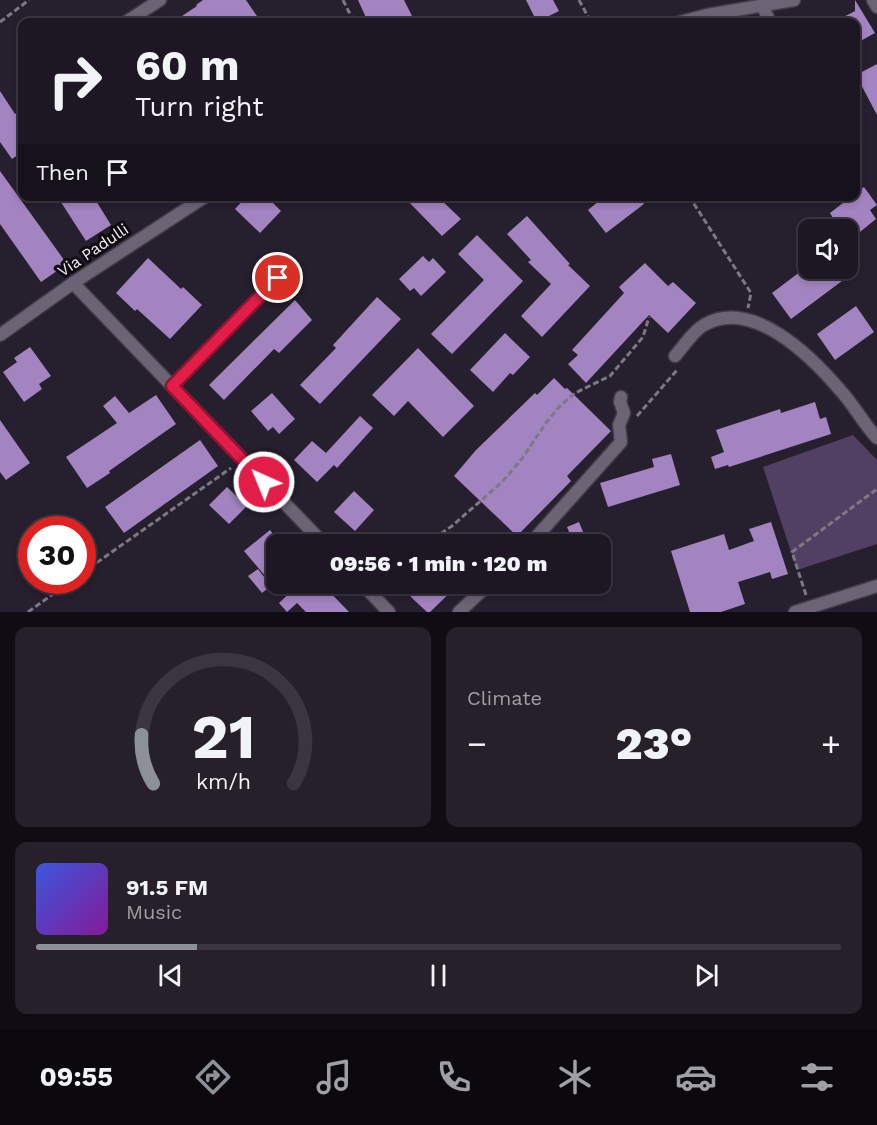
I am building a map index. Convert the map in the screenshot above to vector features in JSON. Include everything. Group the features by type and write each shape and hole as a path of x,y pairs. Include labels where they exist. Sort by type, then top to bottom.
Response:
{"street":[{"path":"132,18 160,0"},
{"path":"699,18 794,0"},
{"path":"873,0 877,7"},
{"path":"762,5 768,18"},
{"name":"Via Padulli","path":"0,335 73,283 198,201"},
{"path":"73,283 314,534"},
{"path":"675,356 703,325 722,319 746,319 770,327 804,353 841,390 877,438"},
{"path":"539,534 621,442 619,425 624,413 620,402 621,397"},
{"path":"795,612 877,586"},
{"path":"372,594 389,612"},
{"path":"459,612 478,594"}],"lane":[{"path":"172,386 278,278"}],"path":[{"path":"0,22 29,0"},
{"path":"343,0 352,18"},
{"path":"579,0 589,18"},
{"path":"692,201 751,293 746,319"},
{"path":"440,534 502,482 521,460 546,423 575,393 610,376 644,337 649,317"},
{"path":"621,433 683,364 675,356"},
{"path":"96,563 243,460"},
{"path":"810,607 792,552 877,489"},
{"path":"28,612 53,594"}],"shaded area":[{"path":"853,435 877,460 877,544 797,570 763,467"}],"building":[{"path":"203,0 246,0 258,18 179,18"},
{"path":"358,0 404,0 413,18 366,18"},
{"path":"526,0 553,0 559,11 545,18 535,18"},
{"path":"855,0 875,33 860,41 860,18 842,18 855,11"},
{"path":"877,64 877,115 860,83 860,73"},
{"path":"0,91 15,114 18,112 18,155 12,159 0,142"},
{"path":"0,171 18,196 18,201 22,201 67,264 41,282 0,224"},
{"path":"864,187 877,205 870,210 876,219 858,234 858,219 832,219 830,213 846,201 860,201 860,190"},
{"path":"60,201 96,201 111,225 86,241"},
{"path":"242,201 271,201 281,211 260,233 235,209"},
{"path":"408,201 442,201 461,219 442,236"},
{"path":"599,201 642,201 644,204 606,233 588,210"},
{"path":"527,216 570,264 568,265 590,286 542,337 521,316 551,284 528,262 531,260 507,234"},
{"path":"477,235 523,281 452,354 431,334 484,280 458,254"},
{"path":"423,256 429,262 433,258 446,272 421,296 414,288 410,291 399,279"},
{"path":"148,258 202,305 170,339 116,293"},
{"path":"645,263 668,286 673,282 696,303 668,333 649,315 586,383 568,364 578,355 572,350 624,293 619,287"},
{"path":"798,273 798,279 840,279 842,281 791,319 772,293"},
{"path":"377,297 401,319 320,404 300,385 336,348 333,345"},
{"path":"295,300 312,320 279,353 274,349 224,400 209,385"},
{"path":"856,306 874,332 835,360 817,334"},
{"path":"505,333 530,357 513,375 510,373 493,392 470,370"},
{"path":"30,347 51,376 39,384 42,389 24,402 3,372 17,362 14,358"},
{"path":"418,348 474,406 443,437 408,401 394,416 372,395"},
{"path":"554,378 611,431 567,476 571,481 519,534 515,534 454,476 476,450 535,393 537,395"},
{"path":"272,393 295,419 279,434 273,427 268,431 251,411"},
{"path":"156,395 176,424 87,488 66,457 117,423 103,406 115,396 129,413"},
{"path":"815,402 820,419 826,417 831,434 729,467 728,465 715,469 711,457 724,452 716,430 780,409 781,413"},
{"path":"360,416 373,428 337,468 334,465 317,482 294,460 312,441 326,453"},
{"path":"0,420 30,463 6,480 0,472"},
{"path":"200,440 218,466 124,533 105,507"},
{"path":"671,454 680,485 608,507 600,483 654,467 652,459"},
{"path":"227,487 247,506 229,524 209,505"},
{"path":"354,491 374,510 355,531 334,512"},
{"path":"579,522 584,534 570,534 567,527"},
{"path":"771,522 788,574 772,579 770,572 738,582 745,604 721,612 690,612 671,551 724,534 729,550 754,541 749,529"},
{"path":"270,530 273,534 266,534 266,577 244,551"},
{"path":"258,569 266,579 266,590 262,593 248,576"},
{"path":"288,594 332,594 349,612 306,612 297,603 287,612 279,603"},
{"path":"408,594 449,594 430,612 427,612"}],"route":[{"path":"264,482 172,386 278,278"}]}
